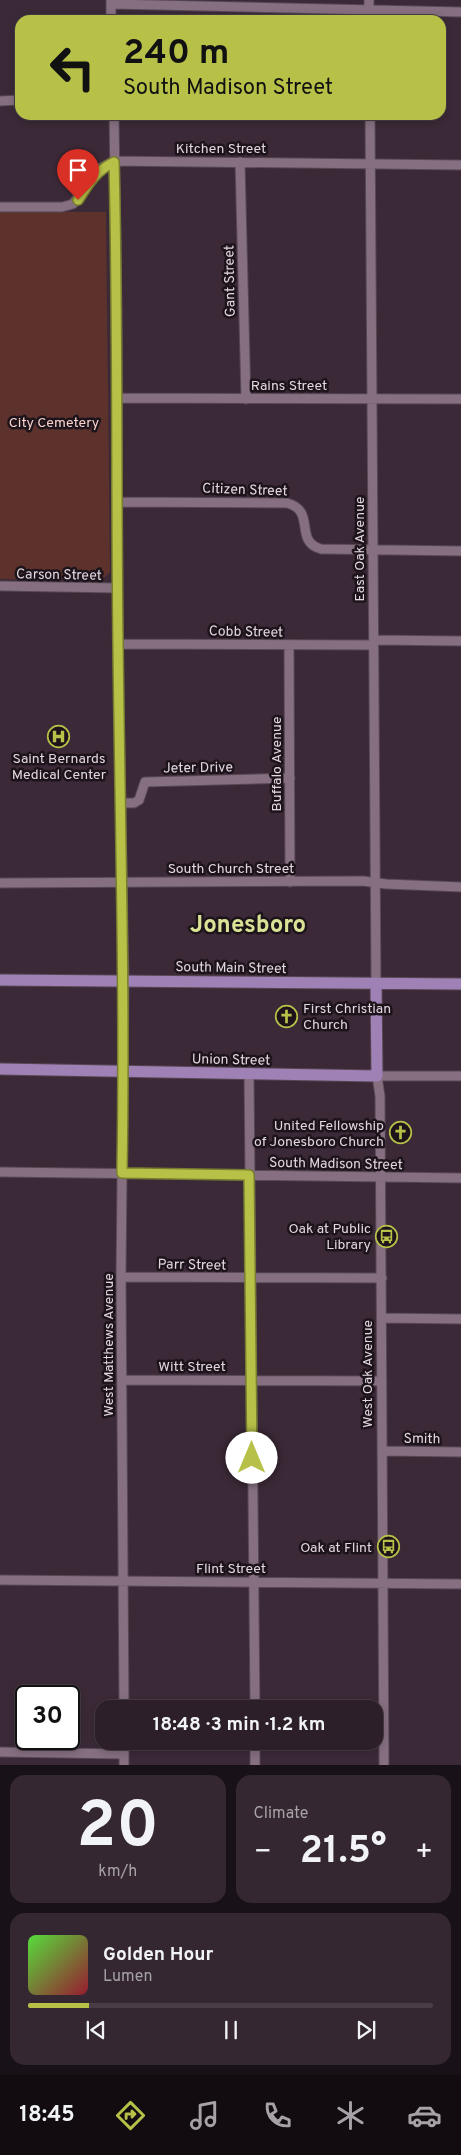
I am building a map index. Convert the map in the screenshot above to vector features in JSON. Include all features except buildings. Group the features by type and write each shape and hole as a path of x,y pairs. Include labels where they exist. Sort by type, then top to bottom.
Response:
{"main road":[{"name":"South Main Street","path":"0,980 461,984"},
{"name":"West Oak Avenue","path":"376,983 377,1076"},
{"name":"Union Street","path":"0,1069 377,1076"}],"street":[{"path":"369,0 369,15"},
{"path":"111,15 111,2 369,15 461,12"},
{"path":"0,101 15,100"},
{"name":"West Matthews Avenue","path":"114,120 117,588 124,981 121,1277 124,1700"},
{"name":"East Oak Avenue","path":"370,120 376,983"},
{"path":"0,207 62,207 73,204 78,200 92,177 101,168 114,162"},
{"name":"Kitchen Street","path":"114,162 461,165"},
{"name":"Gant Street","path":"240,162 246,399"},
{"name":"Rains Street","path":"117,398 461,399"},
{"name":"Citizen Street","path":"117,502 287,503 299,508 303,516 307,540 313,546 321,549 461,551"},
{"name":"Carson Street","path":"0,586 117,588"},
{"name":"Cobb Street","path":"118,644 289,646 461,641"},
{"name":"Buffalo Avenue","path":"289,646 290,882"},
{"name":"Jeter Drive","path":"121,804 134,803 139,800 145,782 290,778"},
{"name":"South Church Street","path":"0,883 363,880 375,883 461,887"},
{"path":"249,1074 254,1700"},
{"name":"Union Street","path":"377,1076 461,1076"},
{"name":"West Oak Avenue","path":"377,1076 380,1096 382,1278 384,1765"},
{"name":"South Madison Street","path":"0,1172 461,1178"},
{"name":"Parr Street","path":"121,1277 382,1278"},
{"path":"382,1318 461,1319"},
{"name":"Witt Street","path":"122,1380 382,1381"},
{"name":"Smith","path":"382,1451 461,1452"},
{"name":"Flint Street","path":"0,1580 461,1584"},
{"path":"124,1750 124,1765"},
{"path":"255,1750 255,1765"},
{"path":"0,1752 124,1754"}],"green space":[{"name":"City Cemetery","path":"0,212 106,212 110,572 102,580 0,579"}],"place":[{"name":"Saint Bernards Medical Center","path":"59,736"},
{"name":"First Christian Church","path":"287,1016"},
{"name":"United Fellowship of Jonesboro Church","path":"400,1133"},
{"name":"Oak at Public Library","path":"387,1236"},
{"name":"Oak at Flint","path":"388,1547"}],"district":[{"name":"Jonesboro","path":"248,924"}],"route":[{"path":"78,200 92,177 101,168 114,162 118,310 118,644 124,981 122,1173 130,1175 249,1175 252,1458"}]}
